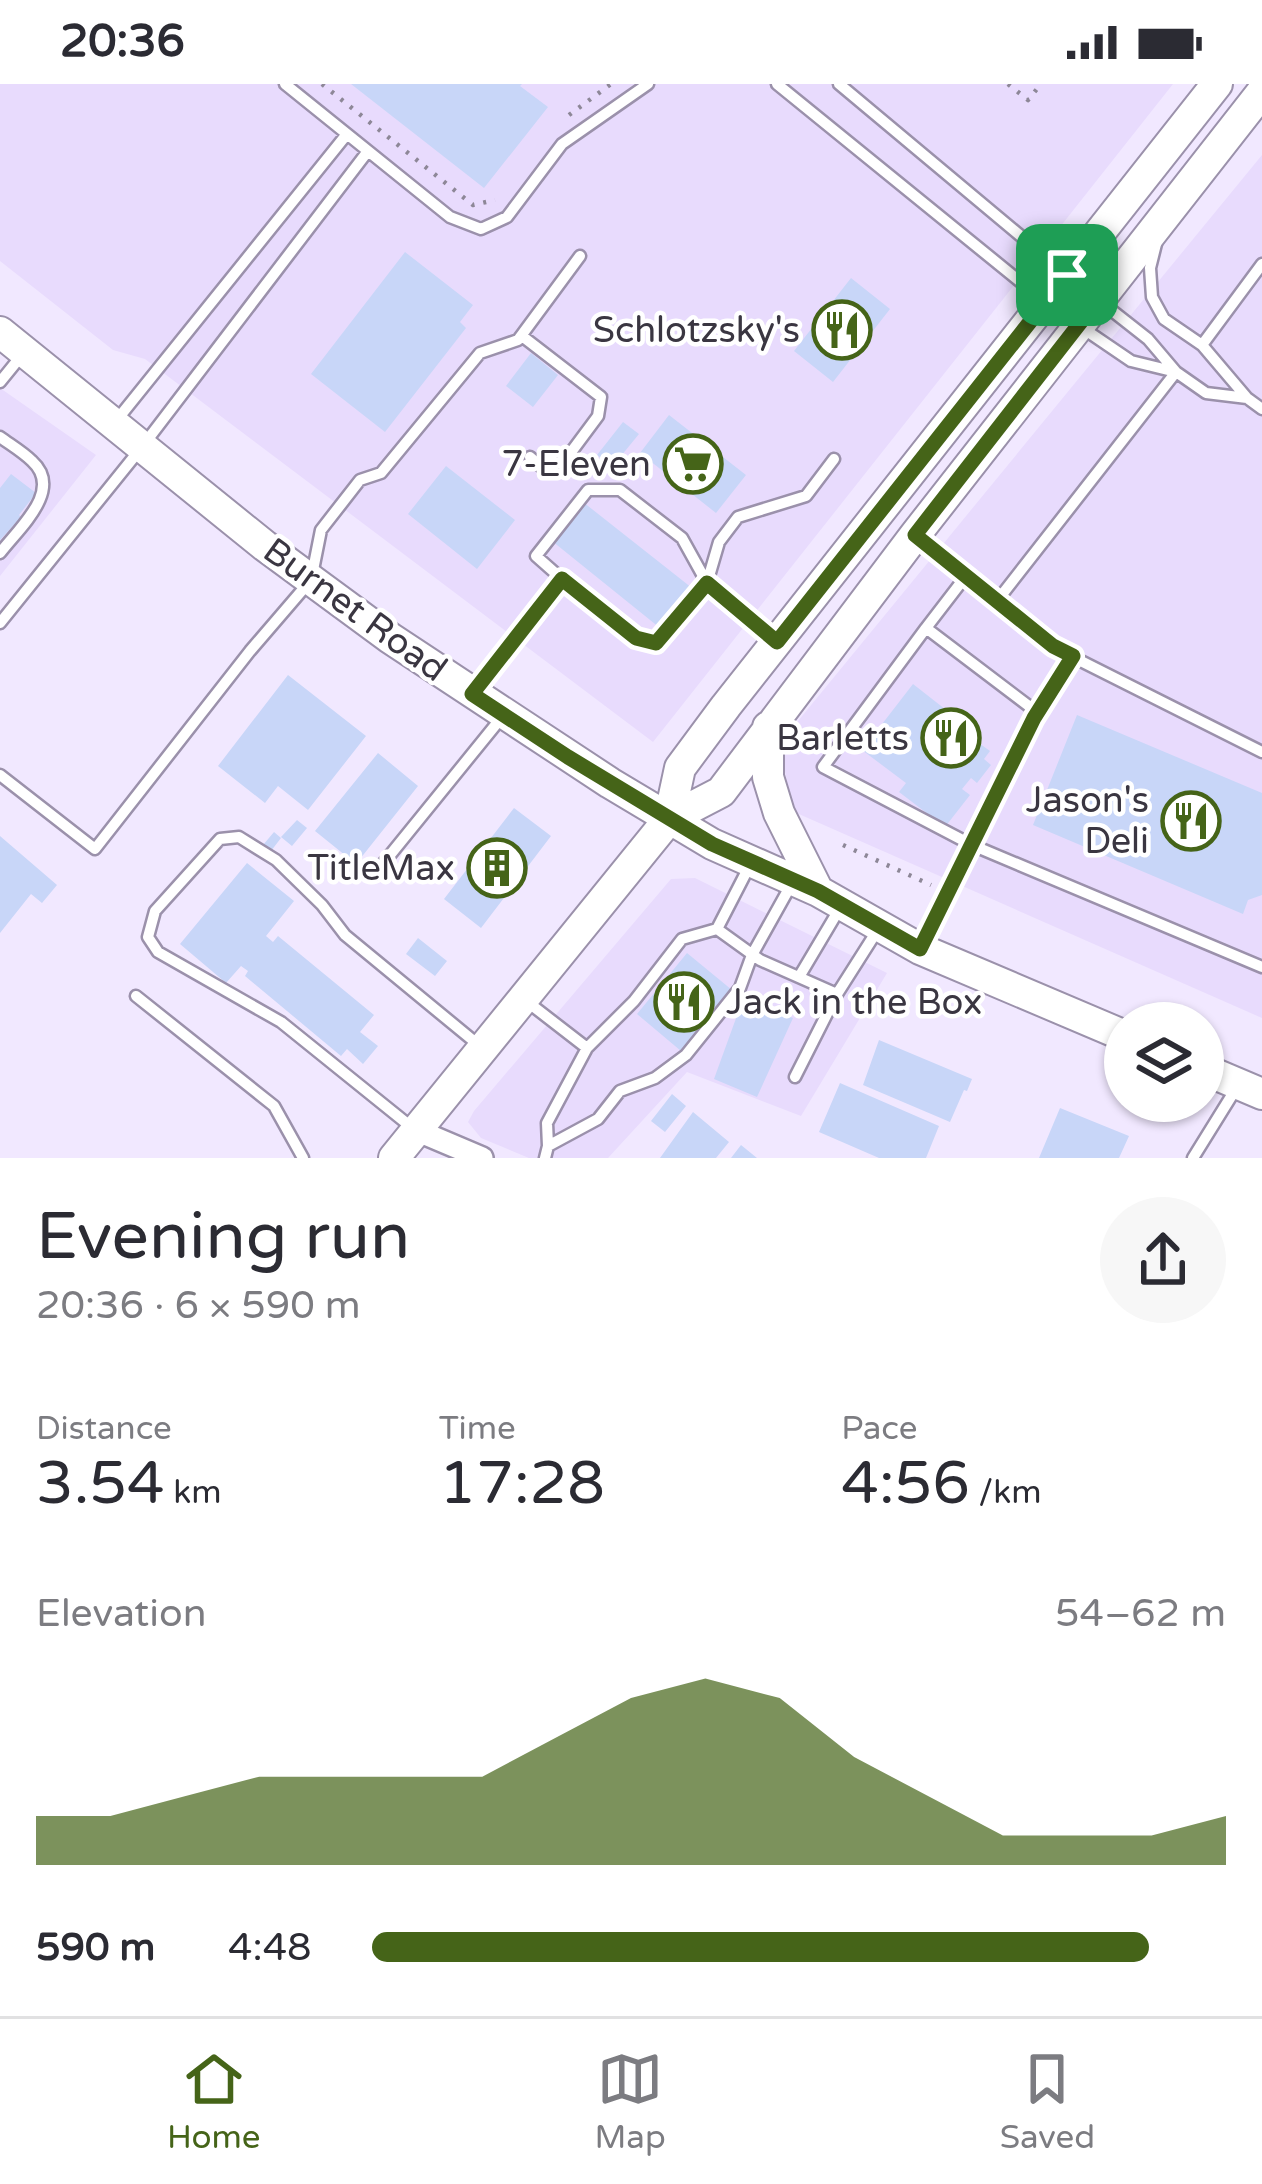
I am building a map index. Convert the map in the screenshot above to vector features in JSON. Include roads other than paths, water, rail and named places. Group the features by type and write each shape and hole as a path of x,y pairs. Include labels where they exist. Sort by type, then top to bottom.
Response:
{"main road":[{"path":"669,819 680,768 1217,84"},
{"path":"394,1158 669,819 721,792 915,535 1262,92"},
{"path":"1067,275 1098,300"},
{"path":"1045,302 1078,326"},
{"name":"Burnet Road","path":"12,342 265,547 390,638 669,819 920,949 1104,1027"},
{"path":"768,727 768,777 778,813 817,892"}],"street":[{"path":"416,1130 482,1158"}],"lane":[{"path":"285,84 450,218 481,230 507,217 562,144 648,84"},
{"path":"776,84 1045,302"},
{"path":"839,84 1067,275"},
{"path":"114,424 347,134"},
{"path":"0,623 142,447 368,151"},
{"path":"1163,219 1150,268 1152,297 1164,319 1202,345 1262,409"},
{"path":"0,775 95,849 311,580 321,530 360,481 381,472 480,353 518,340 580,256"},
{"path":"1202,345 1262,264"},
{"path":"1098,300 1148,339 1176,372 1206,393 1247,398"},
{"path":"1078,326 1131,361 1176,372"},
{"path":"522,335 601,397 598,416 566,459 544,469 530,457"},
{"path":"0,382 12,342"},
{"path":"997,601 1176,372"},
{"path":"0,437 36,464 45,479 44,494 0,553"},
{"path":"777,642 707,583 682,538 620,490 588,490 536,556 636,638 656,643 707,583 719,542 738,518 806,496 834,459"},
{"path":"915,535 1053,646 1262,752"},
{"path":"966,576 823,767 972,845 1262,967"},
{"path":"472,694 562,579"},
{"path":"926,628 1038,713"},
{"path":"920,949 1038,713 1073,656"},
{"path":"373,876 504,714"},
{"path":"416,1130 281,1022 158,952 148,937 155,910 220,839 239,837 276,860 322,905 344,935 483,1049"},
{"path":"547,1152 547,1123 587,1048 634,1001 682,939 717,929 752,862"},
{"path":"547,1152 598,1119 620,1091 656,1078 686,1055 740,988 752,955 817,892"},
{"path":"799,977 817,892"},
{"path":"795,1077 837,994 880,926"},
{"path":"717,929 752,955 837,994"},
{"path":"136,996 274,1106 303,1158"},
{"path":"525,1000 587,1048"},
{"path":"1193,1158 1251,1089"}],"place":[{"name":"Schlotzsky's","path":"842,330"},
{"name":"7-Eleven","path":"693,464"},
{"name":"Barletts","path":"951,738"},
{"name":"Jason's Deli","path":"1191,821"},
{"name":"TitleMax","path":"497,868"},
{"name":"Jack in the Box","path":"684,1002"}]}
